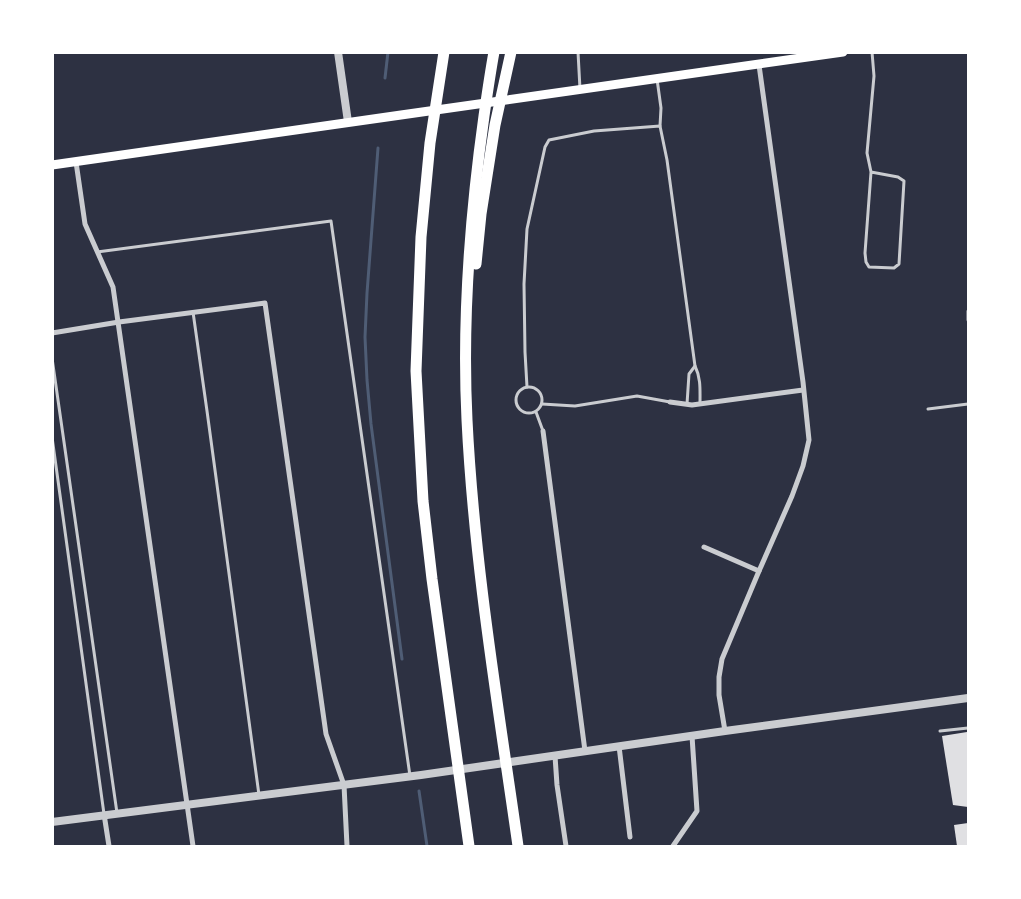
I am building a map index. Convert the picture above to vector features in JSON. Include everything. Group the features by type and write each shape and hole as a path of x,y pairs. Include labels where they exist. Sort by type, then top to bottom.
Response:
{"highway":[{"path":"444,52 430,143 421,237 416,371 423,501 469,846"},
{"path":"494,52 476,170 471,227 466,358 469,454 476,541 518,846"},
{"path":"466,358 481,214 495,124 511,52"}],"main road":[{"path":"52,165 843,52"}],"street":[{"path":"338,52 348,122"},
{"path":"725,731 719,695 722,659 792,496 803,466 809,440 759,65"},
{"path":"76,162 85,224 114,287 193,846"},
{"path":"52,332 265,303 326,734 344,785 347,846"},
{"path":"670,402 700,404 803,390"},
{"path":"543,431 585,751"},
{"path":"704,547 759,571"},
{"path":"52,822 410,777 968,698"},
{"path":"673,846 697,811 692,736"},
{"path":"619,746 630,838"},
{"path":"555,756 557,785 566,846"},
{"path":"104,814 109,846"}],"lane":[{"path":"578,52 580,89"},
{"path":"871,172 898,177 904,181 899,264 894,268 869,267 866,262 865,253 871,172 866,154 874,76 872,52"},
{"path":"657,79 661,108 660,126 667,160 694,366 699,379 700,404"},
{"path":"528,387 525,352 524,284 527,229 545,147 549,140 594,131 660,126"},
{"path":"98,252 331,221 410,777"},
{"path":"968,311 968,320"},
{"path":"193,312 259,796"},
{"path":"52,358 117,813"},
{"path":"687,404 688,374 694,366"},
{"path":"532,387 542,395 542,404 539,410 532,414 523,413 517,407 517,394 520,390 532,387"},
{"path":"542,404 575,406 636,396 670,402"},
{"path":"928,409 968,404"},
{"path":"536,412 543,431"},
{"path":"52,437 104,814"},
{"path":"940,731 968,728"}],"building":[{"path":"967,732 968,807 953,805 942,736"},
{"path":"968,823 968,846 957,846 954,825"}],"waterway":[{"path":"385,78 388,52"},
{"path":"378,148 367,293 365,337 367,380 371,424 402,659"},
{"path":"419,791 427,846"}]}
